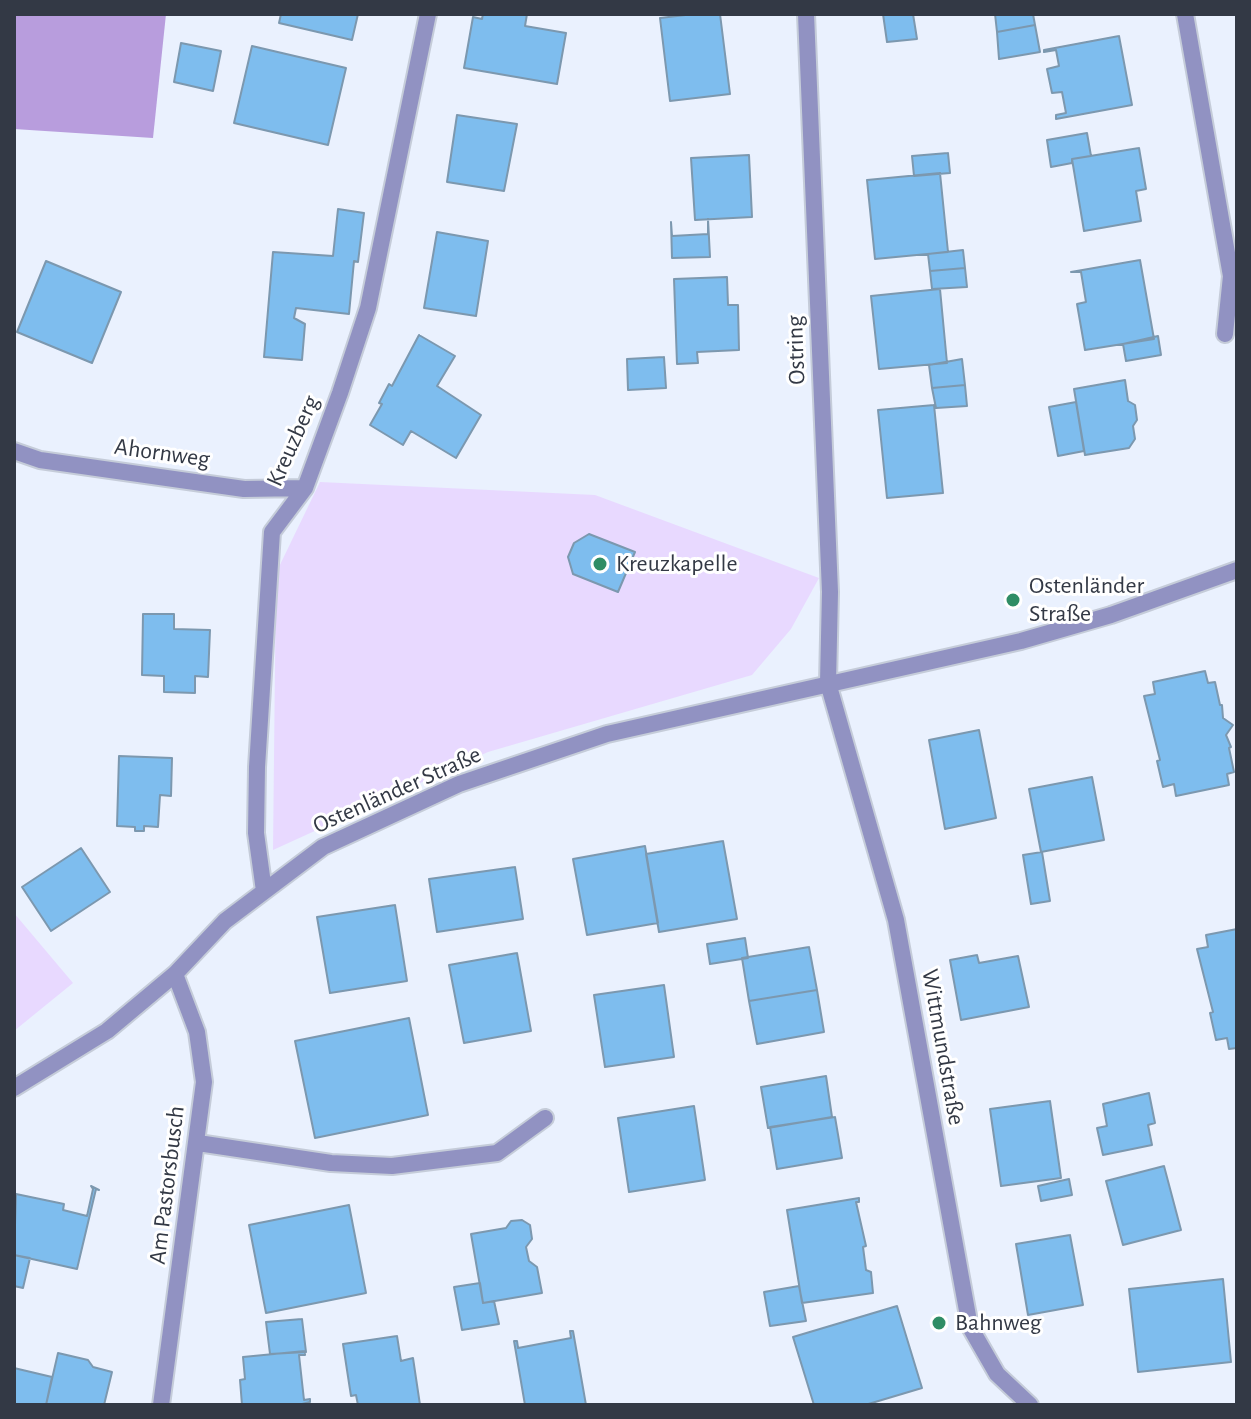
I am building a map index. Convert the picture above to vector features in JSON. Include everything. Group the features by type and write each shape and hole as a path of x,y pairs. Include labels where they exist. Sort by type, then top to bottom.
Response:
{"street":[{"name":"Kreuzberg","path":"264,891 256,833 257,780 272,532 305,488 368,308 428,14"},
{"name":"Ostring","path":"806,14 830,592 828,683"},
{"path":"1185,14 1231,276 1225,334"},
{"name":"Ahornweg","path":"14,451 40,460 244,489 305,488"},
{"name":"Ostenländer Straße","path":"14,1088 107,1031 175,974 225,921 323,847 459,784 607,734 1021,641 1111,615 1237,570"},
{"name":"Wittmundstraße","path":"828,683 896,920 970,1327 997,1374 1030,1405"},
{"name":"Am Pastorsbusch","path":"161,1405 204,1082 197,1032 175,974"},
{"path":"198,1143 331,1163 392,1166 497,1153 545,1118"}],"shaded area":[{"path":"14,14 166,14 153,138 14,129"},
{"path":"320,482 595,495 819,578 791,629 752,675 488,752 273,850 276,573"},
{"path":"14,913 73,983 14,1031"}],"building":[{"path":"281,14 358,14 352,40 279,23"},
{"path":"483,14 527,14 525,26 566,33 557,84 464,68 473,17 482,19"},
{"path":"720,14 730,94 670,101 660,18"},
{"path":"883,14 913,14 917,39 887,42"},
{"path":"995,14 1033,14 1035,25 997,32"},
{"path":"1035,25 1040,52 999,59 997,32"},
{"path":"1119,36 1132,105 1056,119 1056,115 1066,113 1062,92 1052,93 1047,69 1059,66 1056,50 1044,50"},
{"path":"181,43 221,51 213,91 174,82"},
{"path":"252,46 346,68 328,145 234,123"},
{"path":"457,115 517,124 504,191 447,182"},
{"path":"1087,133 1091,156 1051,167 1047,140"},
{"path":"1139,148 1146,189 1136,191 1141,221 1084,231 1072,159"},
{"path":"948,153 950,173 914,176 912,156"},
{"path":"749,155 752,217 695,220 691,158"},
{"path":"940,173 948,252 875,259 867,180"},
{"path":"338,209 364,213 358,262 354,261 349,314 296,308 294,318 305,324 302,360 264,357 273,252 333,256"},
{"path":"708,219 710,257 672,258 671,222 672,236 708,234"},
{"path":"437,232 488,241 476,316 424,308"},
{"path":"963,250 965,268 930,271 928,254"},
{"path":"1140,260 1154,339 1085,350 1077,304 1086,302 1081,272 1071,272"},
{"path":"46,261 121,292 92,363 17,332"},
{"path":"965,268 967,287 932,289 930,271"},
{"path":"727,277 728,305 738,305 739,350 697,352 698,363 677,364 674,279"},
{"path":"940,289 947,363 879,369 871,296"},
{"path":"419,335 455,356 437,386 481,415 456,458 411,431 403,445 370,425 389,384 392,386"},
{"path":"1158,336 1161,355 1126,361 1123,344"},
{"path":"664,357 666,388 628,390 627,359"},
{"path":"962,359 965,385 932,388 929,365"},
{"path":"1125,380 1128,401 1135,405 1135,439 1129,448 1085,455 1074,389"},
{"path":"965,385 967,406 936,408 932,388"},
{"path":"1076,402 1084,451 1058,456 1049,407"},
{"path":"934,405 943,493 887,498 878,410"},
{"name":"Kreuzkapelle","path":"589,534 635,552 618,592 573,574 568,557 574,543"},
{"path":"143,614 174,614 174,629 210,630 208,677 195,676 195,693 164,692 164,676 142,675"},
{"path":"1205,671 1208,683 1215,682 1223,718 1233,725 1226,735 1234,772 1227,774 1229,785 1176,796 1174,784 1163,787 1157,761 1160,760 1144,696 1155,694 1153,682"},
{"path":"979,730 996,818 945,829 929,740"},
{"path":"119,756 172,758 171,796 160,795 158,827 144,826 144,831 135,831 135,827 117,826"},
{"path":"1092,777 1104,840 1041,852 1029,789"},
{"path":"723,841 737,919 659,932 646,854"},
{"path":"645,846 658,923 587,935 573,859"},
{"path":"81,848 110,892 51,931 22,887"},
{"path":"1042,852 1050,901 1031,904 1023,855"},
{"path":"515,867 523,919 437,932 429,879"},
{"path":"395,905 407,981 330,993 317,917"},
{"path":"1237,929 1237,1048 1229,1049 1227,1038 1216,1040 1210,1013 1213,1012 1197,949 1208,947 1206,935"},
{"path":"745,938 748,958 710,964 707,944"},
{"path":"809,947 817,990 749,1001 742,958"},
{"path":"517,953 531,1031 464,1043 449,965"},
{"path":"977,955 979,963 1018,956 1029,1007 961,1020 950,960"},
{"path":"664,985 674,1057 605,1067 594,995"},
{"path":"817,990 824,1032 757,1044 749,1001"},
{"path":"409,1018 428,1115 315,1138 295,1041"},
{"path":"826,1076 832,1117 768,1128 761,1087"},
{"path":"1149,1093 1155,1123 1148,1125 1152,1145 1103,1155 1097,1128 1107,1126 1103,1104"},
{"path":"1050,1101 1061,1178 1001,1186 990,1109"},
{"path":"694,1106 705,1180 629,1192 618,1118"},
{"path":"835,1117 842,1158 777,1169 770,1127"},
{"path":"1164,1166 1181,1230 1123,1245 1106,1181"},
{"path":"1069,1179 1072,1195 1041,1201 1038,1186"},
{"path":"91,1186 99,1190 96,1189 77,1269 14,1255 16,1194 64,1204 63,1210 87,1216"},
{"path":"859,1198 856,1202 866,1246 863,1247 866,1270 871,1272 873,1293 802,1303 787,1210"},
{"path":"349,1205 366,1293 266,1313 249,1225"},
{"path":"522,1220 530,1225 532,1239 526,1247 529,1261 537,1267 542,1293 483,1303 471,1234 506,1228 511,1221"},
{"path":"1070,1235 1083,1305 1028,1315 1016,1244"},
{"path":"14,1255 30,1258 23,1288 14,1286"},
{"path":"1223,1279 1231,1362 1138,1372 1129,1289"},
{"path":"480,1283 483,1303 494,1301 499,1324 462,1330 454,1287"},
{"path":"799,1286 806,1321 770,1326 764,1292"},
{"path":"897,1306 922,1388 865,1405 814,1405 793,1337"},
{"path":"302,1319 306,1352 270,1354 266,1322"},
{"path":"570,1331 573,1331 586,1405 525,1405 514,1341 517,1341 518,1348 571,1338"},
{"path":"397,1336 401,1361 413,1358 420,1405 358,1405 356,1395 351,1396 343,1344"},
{"path":"305,1351 305,1355 299,1355 304,1400 310,1399 310,1402 298,1405 242,1405 240,1380 245,1379 243,1357"},
{"path":"58,1353 88,1360 93,1367 112,1372 104,1405 46,1405"},
{"path":"14,1368 52,1377 46,1405 14,1405"}],"place":[{"name":"Kreuzkapelle","path":"600,564"},
{"name":"Ostenländer Straße","path":"1013,600"},
{"name":"Bahnweg","path":"939,1323"}]}
